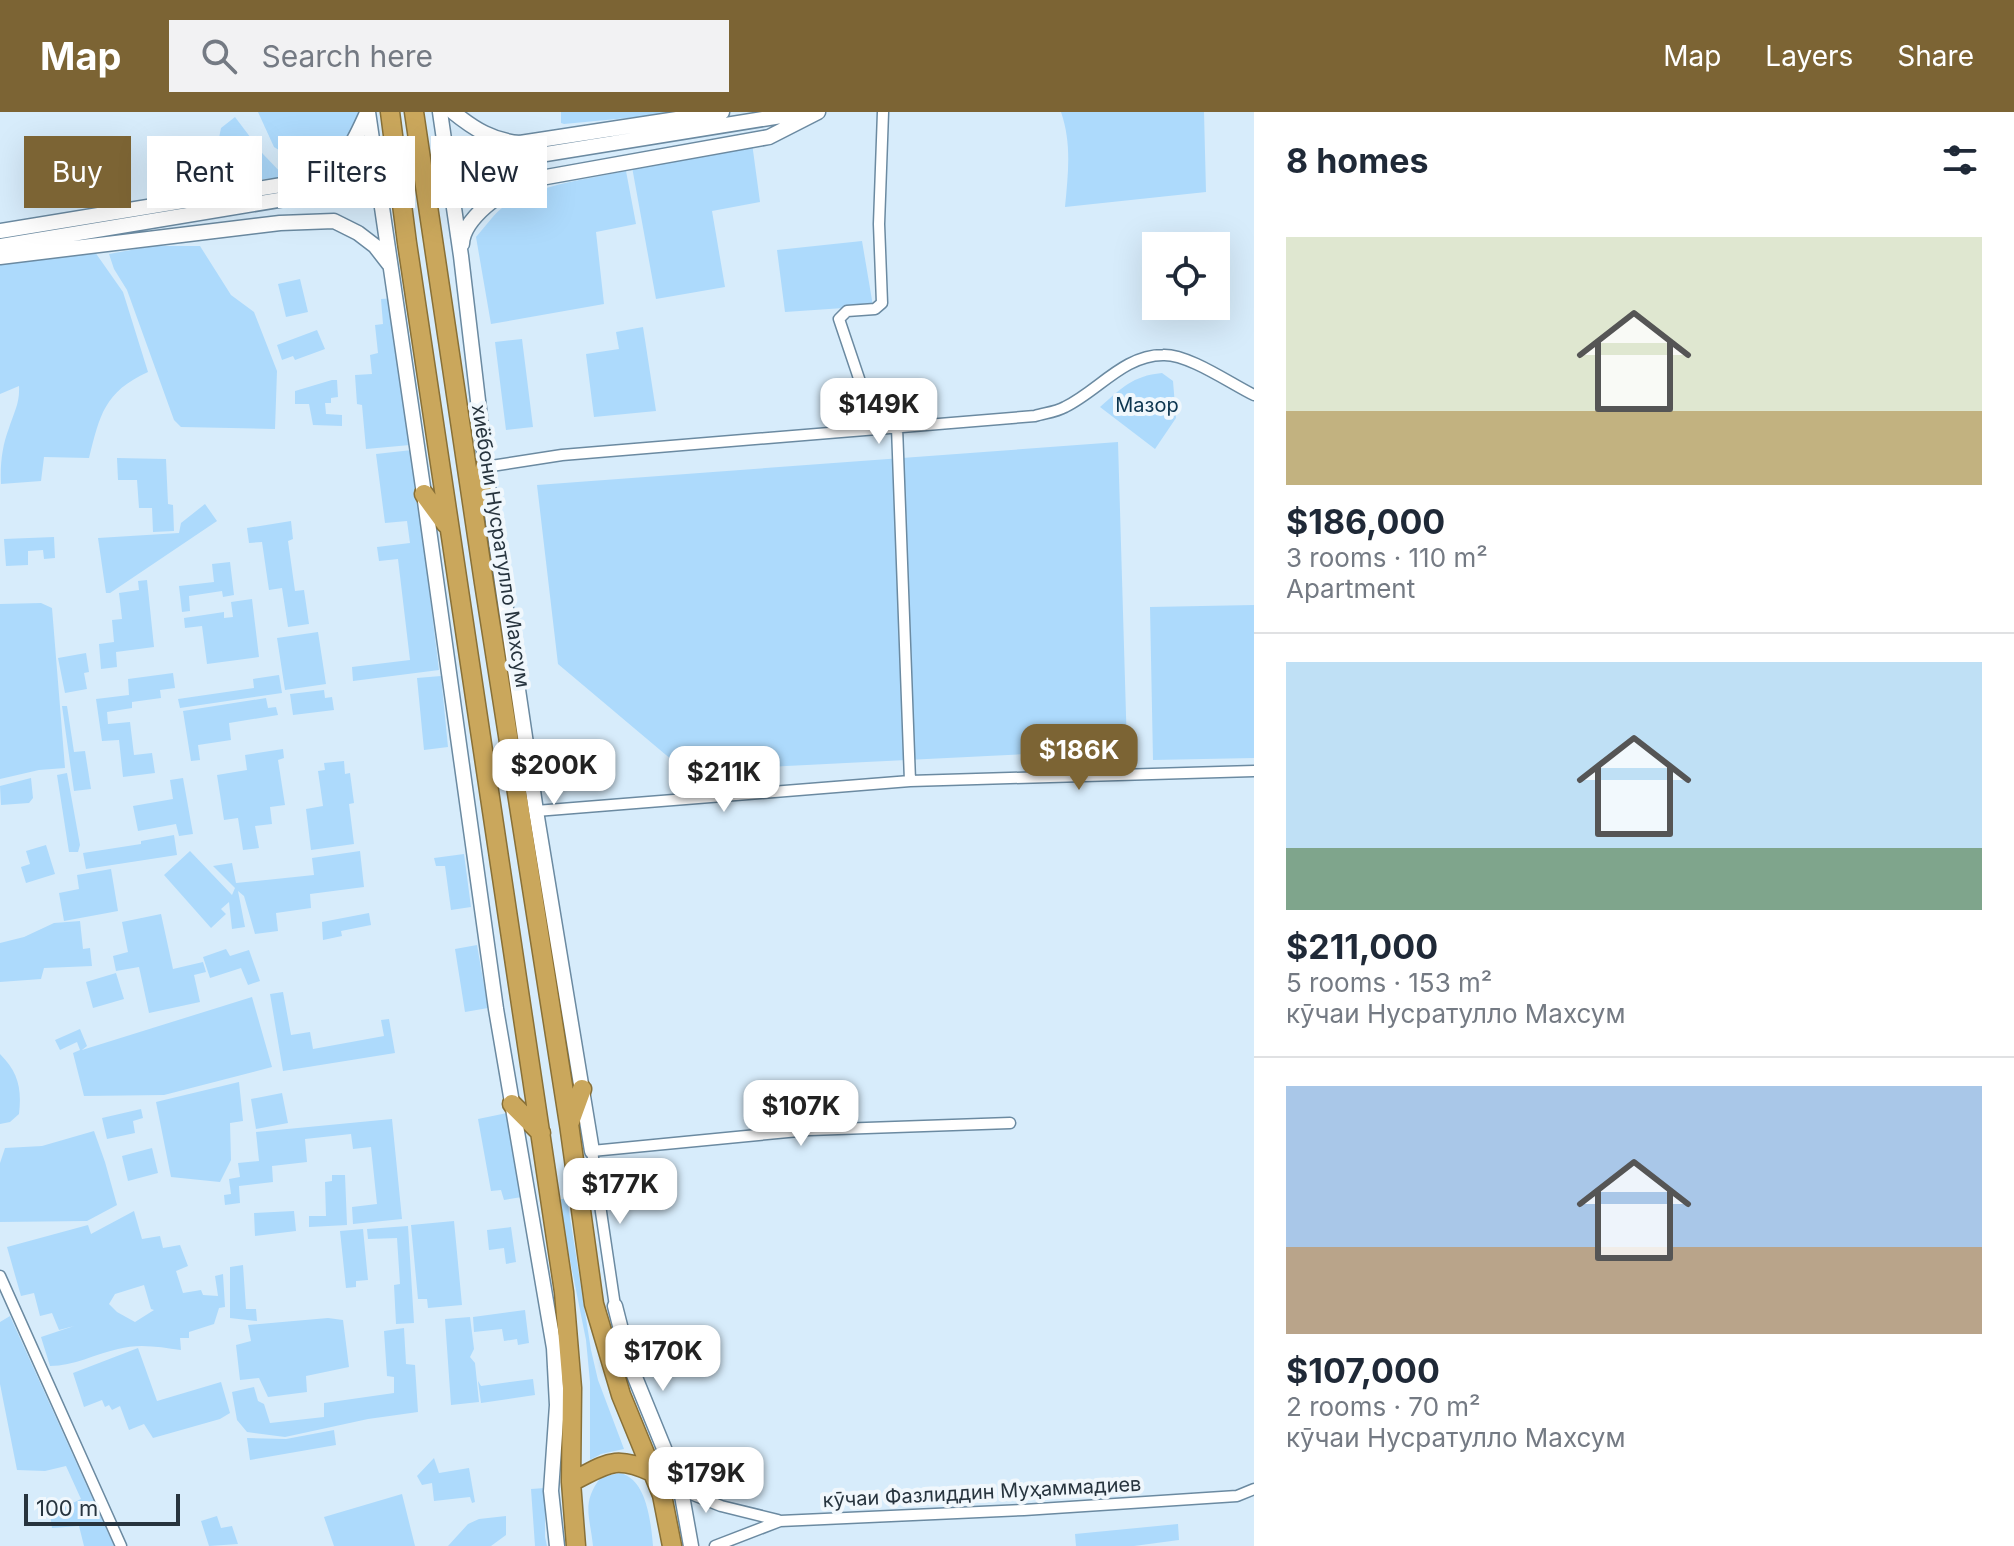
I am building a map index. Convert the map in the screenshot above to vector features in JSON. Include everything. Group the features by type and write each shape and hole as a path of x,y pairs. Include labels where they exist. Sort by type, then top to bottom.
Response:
{"highway":[{"path":"390,112 564,1292 570,1352 571,1482 576,1546"},
{"name":"хиёбони Нусратулло Махсум","path":"414,112 594,1304 621,1395 662,1495 672,1546"},
{"path":"476,524 485,467"},
{"path":"424,494 450,530"},
{"path":"459,587 484,583"},
{"path":"569,1124 582,1089"},
{"path":"512,1104 541,1133"},
{"path":"571,1482 615,1462 630,1462 652,1472"}],"street":[{"path":"0,231 306,181 327,173 338,164 351,149 368,112"},
{"path":"368,112 496,1009 554,1348 557,1405 551,1491 557,1546"},
{"path":"440,112 461,256 485,467 615,1306 630,1365 681,1490 691,1546"},
{"path":"453,112 473,128 501,141 520,143 722,112"},
{"path":"547,154 806,112"},
{"path":"461,256 462,235 472,221 505,190 524,181 769,137 818,112"},
{"path":"876,429 839,319 847,311 875,309 882,303 879,224 883,112"},
{"path":"0,246 278,200"},
{"path":"0,257 280,223 334,221 375,246 391,266"},
{"path":"485,467 562,455 1035,416 1064,408 1122,368 1164,354 1200,367 1254,395"},
{"path":"897,427 910,781"},
{"path":"536,811 910,781 1254,771"},
{"path":"592,1151 809,1130 1010,1123"},
{"path":"0,1276 121,1546"},
{"name":"кӯчаи Фазлиддин Муҳаммадиев","path":"715,1546 780,1521 1209,1498 1237,1496 1254,1489"},
{"path":"681,1490 721,1506 780,1521"}],"green space":[{"path":"258,112 361,112 349,136 278,136 278,150"},
{"path":"561,112 690,112 564,124 561,123"},
{"path":"1061,112 1204,112 1206,192 1065,207 1068,147"},
{"path":"235,117 249,136 219,136 221,128"},
{"path":"752,143 760,202 712,211 725,287 656,299 632,167"},
{"path":"262,153 278,170 278,178 262,179"},
{"path":"626,171 636,224 596,232 604,304 491,324 476,237 503,208 547,208 547,189"},
{"path":"862,241 873,306 785,312 777,250"},
{"path":"90,245 123,292 148,372 122,388 106,406 89,458 44,457 41,481 1,484 3,449 19,386 0,394 0,257"},
{"path":"153,246 200,246 231,295 254,312 277,371 275,429 181,427 174,420 127,290 109,254"},
{"path":"300,279 308,312 286,317 278,284"},
{"path":"398,298 410,445 366,449 362,405 357,404 355,375 372,374 370,355 378,353 375,325 383,324 381,299"},
{"path":"643,327 656,411 594,417 586,354 619,349 616,332"},
{"path":"317,330 325,349 295,360 293,356 282,360 277,345"},
{"path":"522,339 533,427 506,430 495,342"},
{"name":"Мазор","path":"1162,373 1173,381 1176,418 1155,449 1100,407 1135,380"},
{"path":"337,380 338,397 331,398 331,403 325,403 326,414 342,415 342,426 313,425 309,404 295,404 295,391"},
{"path":"1118,442 1127,749 685,771 558,664 537,485"},
{"path":"412,450 439,670 353,681 352,667 410,660 398,559 379,561 377,547 410,543 407,521 385,523 376,454"},
{"path":"117,458 166,459 168,504 173,505 174,531 153,532 152,508 139,508 137,480 118,480"},
{"path":"205,504 217,521 106,593 98,538 179,533 181,523"},
{"path":"291,521 293,539 288,541 295,591 304,590 309,624 288,627 282,588 269,590 262,542 249,543 247,528"},
{"path":"54,537 55,558 44,559 43,550 28,551 28,565 6,566 4,539"},
{"path":"230,562 234,595 223,597 222,591 189,596 190,611 182,612 179,586 214,582 212,564"},
{"path":"147,580 154,647 116,652 117,667 101,669 99,644 114,642 112,620 122,619 119,593 139,590 138,581"},
{"path":"252,599 259,657 207,664 202,626 185,628 184,618 224,612 224,618 233,617 231,602"},
{"path":"41,603 52,608 65,768 0,779 0,604"},
{"path":"1254,605 1254,758 1153,760 1150,607"},
{"path":"318,632 326,684 285,690 277,638"},
{"path":"86,653 89,672 84,673 87,689 65,693 58,658"},
{"path":"173,673 175,688 160,690 161,698 132,702 132,708 107,712 108,724 130,722 134,755 152,753 155,773 123,777 119,740 102,741 96,699 129,695 128,679"},
{"path":"279,675 282,693 180,708 178,699 254,688 253,679"},
{"path":"441,676 448,747 424,750 417,678"},
{"path":"324,690 325,698 332,697 334,710 293,715 290,694"},
{"path":"266,698 268,708 276,707 278,715 229,723 231,740 198,745 200,760 191,761 183,711"},
{"path":"62,706 67,706 74,752 85,751 91,789 74,791"},
{"path":"283,749 284,758 278,760 285,805 270,807 272,824 255,826 259,848 243,850 238,818 224,820 217,775 247,770 245,755"},
{"path":"344,761 345,774 350,773 354,803 349,804 354,844 311,850 306,809 323,806 318,771 325,770 324,763"},
{"path":"67,773 80,845 78,852 69,852 57,775"},
{"path":"31,778 33,798 29,803 1,805 0,786"},
{"path":"183,778 193,834 179,836 176,824 138,831 133,806 173,799 170,780"},
{"path":"174,835 177,855 86,869 83,853 141,844 141,841"},
{"path":"46,845 55,874 26,883 21,867 30,864 26,851"},
{"path":"190,851 232,895 235,888 213,866 232,863 236,883 314,875 312,858 360,851 364,887 310,894 311,908 276,913 278,931 255,934 244,896 238,891 245,927 232,929 229,902 221,909 226,914 211,928 164,875"},
{"path":"464,854 471,907 451,910 445,866 436,866 434,858"},
{"path":"111,869 118,911 64,921 59,893 79,889 77,875"},
{"path":"369,913 371,925 341,931 342,936 323,940 322,922"},
{"path":"161,914 173,969 203,962 206,972 194,975 200,1002 149,1013 139,967 116,971 113,956 128,952 122,922"},
{"path":"80,921 83,949 90,948 92,966 44,968 41,979 0,982 0,943 24,937 54,923"},
{"path":"477,945 488,1008 465,1012 455,949"},
{"path":"226,949 230,956 249,950 260,981 248,985 241,968 210,978 203,957"},
{"path":"116,973 124,999 93,1008 86,982"},
{"path":"283,992 291,1035 310,1032 313,1049 384,1036 381,1020 389,1019 395,1053 283,1071 270,994"},
{"path":"252,997 272,1067 164,1095 84,1096 73,1053 80,1050 77,1042 60,1050 55,1040 80,1029 87,1046 82,1050"},
{"path":"0,1054 15,1074 20,1096 19,1114 10,1122 0,1124"},
{"path":"239,1082 243,1121 230,1123 231,1160 220,1182 171,1177 156,1102"},
{"path":"282,1093 288,1123 256,1129 251,1099"},
{"path":"141,1109 143,1118 133,1121 135,1133 107,1139 102,1118"},
{"path":"507,1113 522,1197 504,1200 501,1190 491,1191 478,1119"},
{"path":"392,1119 402,1219 353,1224 352,1207 377,1204 371,1147 353,1149 351,1134 305,1139 307,1162 272,1166 273,1182 239,1186 240,1203 225,1205 224,1195 231,1194 229,1179 240,1177 238,1163 259,1161 256,1132"},
{"path":"94,1131 117,1205 87,1221 0,1222 0,1163 5,1148 42,1146"},
{"path":"152,1148 158,1173 128,1181 122,1156"},
{"path":"332,1175 345,1175 347,1225 309,1227 309,1216 326,1216 325,1182 332,1181"},
{"path":"561,1199 565,1199 568,1205 598,1380 624,1449 590,1460 590,1382 586,1340 559,1205"},
{"path":"134,1211 142,1239 160,1236 163,1248 180,1245 188,1266 176,1271 183,1293 201,1290 203,1295 218,1296 215,1276 223,1274 225,1307 219,1308 214,1324 189,1332 189,1338 180,1338 181,1350 134,1346 50,1366 41,1337 74,1326 59,1330 52,1313 40,1316 34,1293 21,1296 7,1247 88,1225 91,1234","holes":["144,1285 151,1309 154,1310 135,1322 109,1304 115,1294"]},
{"path":"294,1211 296,1231 255,1236 254,1213"},
{"path":"454,1221 462,1305 428,1308 427,1299 418,1299 411,1225"},
{"path":"408,1226 414,1323 396,1324 394,1285 400,1284 397,1238 368,1239 367,1229"},
{"path":"511,1227 516,1262 506,1264 504,1248 489,1250 487,1230"},
{"path":"363,1229 368,1280 356,1281 356,1287 346,1288 340,1231"},
{"path":"243,1265 246,1309 256,1309 257,1321 230,1318 230,1267"},
{"path":"525,1310 529,1343 518,1345 517,1339 504,1341 502,1329 474,1332 473,1317"},
{"path":"10,1316 114,1546 84,1546 79,1526 52,1528 50,1514 81,1499 66,1466 45,1471 17,1470 0,1384 0,1322"},
{"path":"470,1317 474,1349 470,1357 475,1363 479,1402 451,1405 445,1319"},
{"path":"328,1318 343,1320 349,1367 306,1376 307,1392 268,1397 259,1378 240,1380 236,1345 251,1341 248,1325"},
{"path":"404,1328 406,1364 415,1365 418,1412 285,1437 247,1432 237,1420 232,1392 254,1387 270,1423 324,1417 324,1403 394,1393 394,1377 387,1376 384,1331"},
{"path":"138,1348 157,1401 221,1382 230,1413 220,1419 153,1438 144,1424 129,1430 120,1406 112,1410 109,1405 105,1407 102,1400 84,1407 73,1373"},
{"path":"533,1379 535,1395 481,1403 478,1381 481,1386"},
{"path":"334,1430 336,1445 250,1460 247,1438 286,1439"},
{"path":"434,1458 439,1473 469,1468 475,1502 472,1503 470,1497 434,1501 432,1483 422,1485 417,1476"},
{"path":"620,1473 629,1477 642,1493 649,1514 653,1546 593,1546 588,1510 591,1495 601,1477"},
{"path":"545,1488 547,1546 535,1546 531,1489"},
{"path":"402,1494 415,1546 334,1546 324,1517"},
{"path":"217,1516 221,1528 232,1526 238,1544 209,1546 201,1521"},
{"path":"506,1516 506,1535 491,1546 448,1546 468,1524 479,1519"},
{"path":"1178,1524 1179,1540 1134,1546 1076,1546 1075,1534"}],"tunnel":[{"path":"415,176 431,173"}]}
